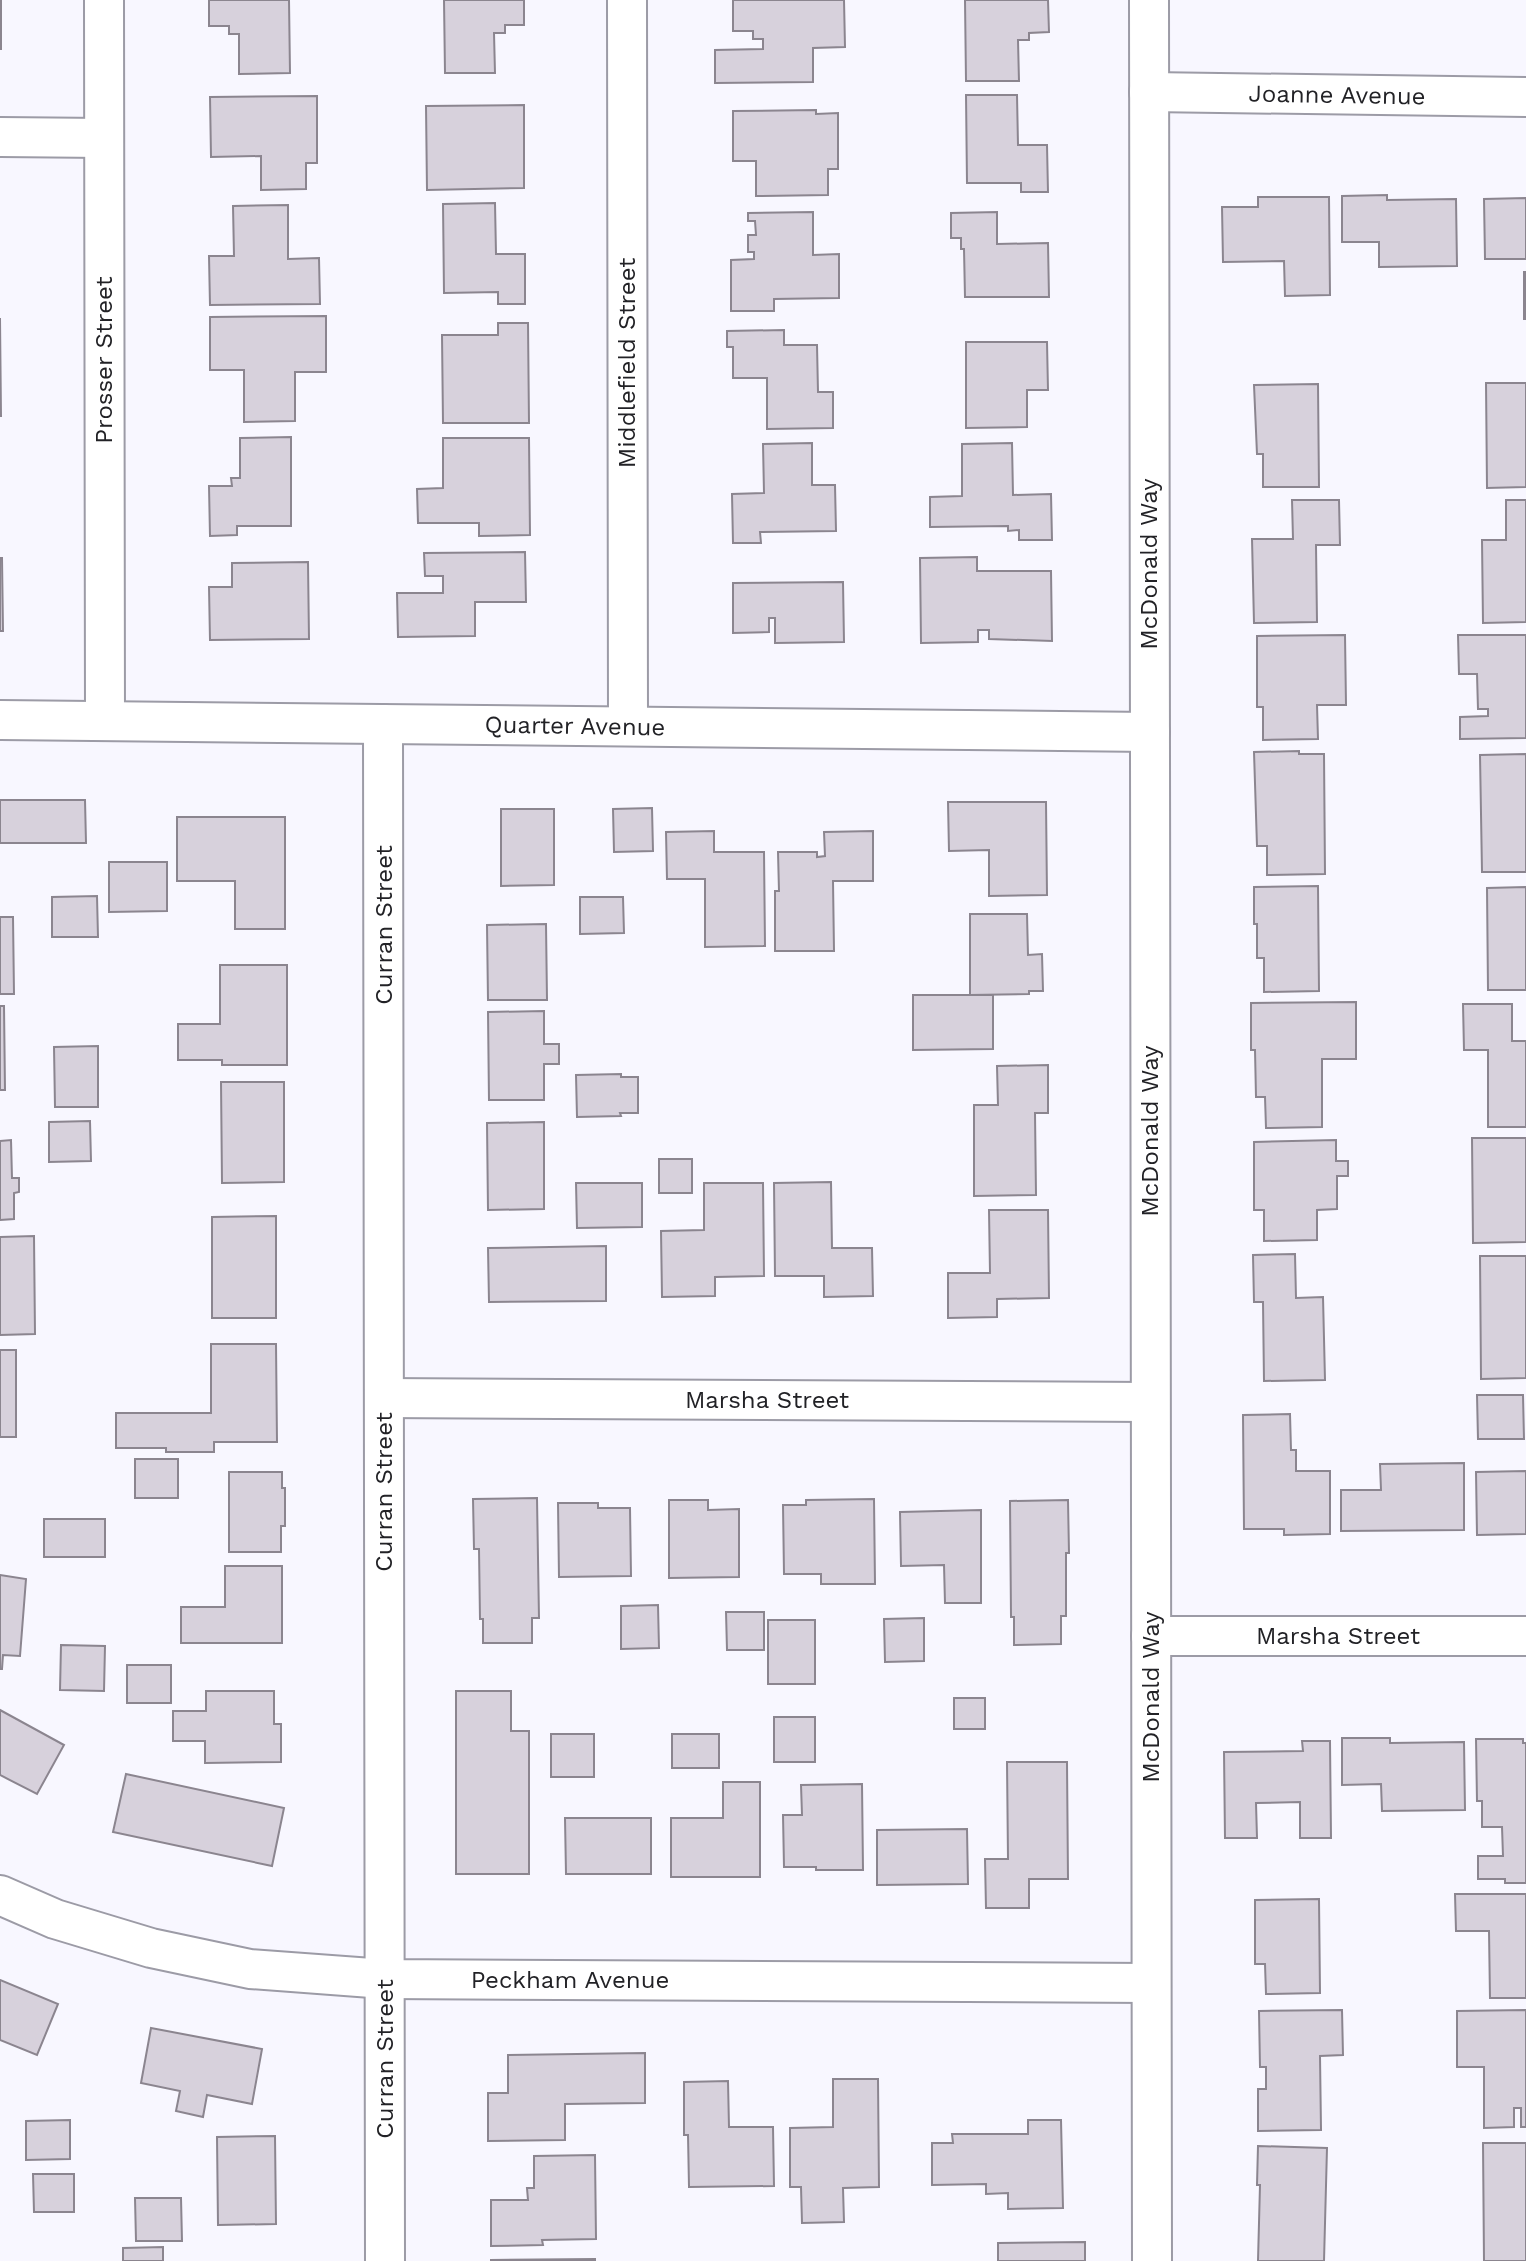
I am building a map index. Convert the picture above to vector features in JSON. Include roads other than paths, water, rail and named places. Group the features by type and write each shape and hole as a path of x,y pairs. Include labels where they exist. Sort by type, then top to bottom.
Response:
{"street":[{"name":"Prosser Street","path":"104,0 105,721"},
{"name":"Middlefield Street","path":"626,0 628,726"},
{"name":"McDonald Way","path":"1149,0 1152,2261"},
{"name":"Joanne Avenue","path":"1149,92 1526,97"},
{"path":"0,137 104,138"},
{"name":"Quarter Avenue","path":"0,720 1150,732"},
{"name":"Curran Street","path":"383,723 385,2261"},
{"name":"Marsha Street","path":"384,1398 1150,1402"},
{"name":"Marsha Street","path":"1151,1636 1526,1636"},
{"name":"Peckham Avenue","path":"0,1895 55,1919 151,1948 250,1969 385,1979 1152,1983"}]}
